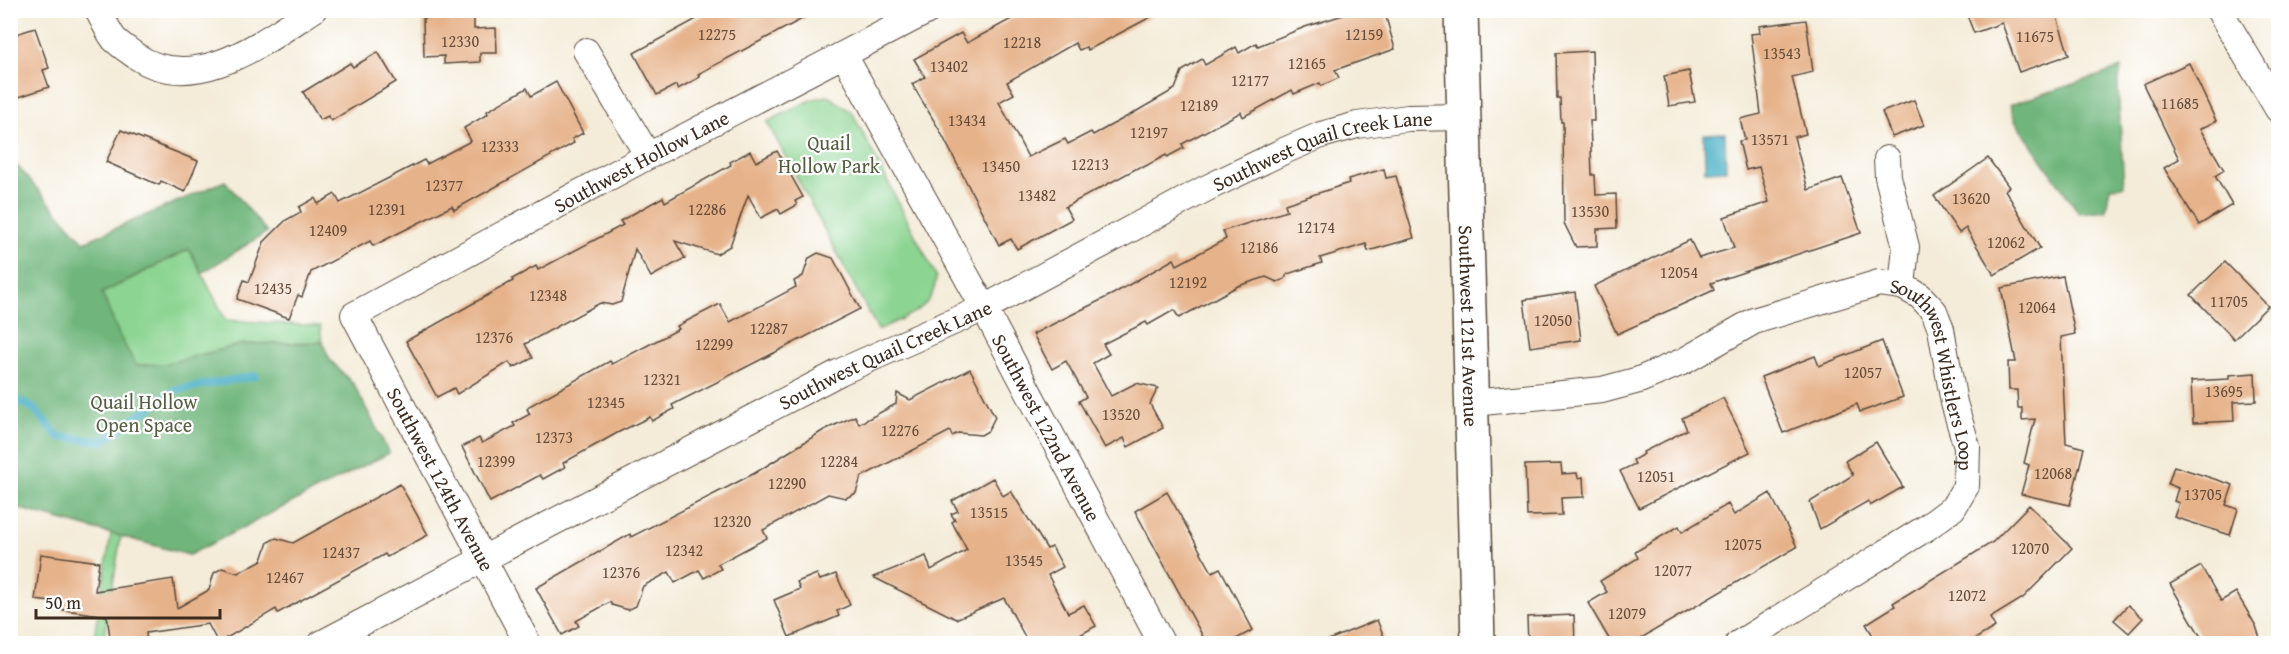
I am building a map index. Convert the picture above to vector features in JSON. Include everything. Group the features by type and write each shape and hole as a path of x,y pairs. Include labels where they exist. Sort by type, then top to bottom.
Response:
{"main road":[{"name":"Southwest 121st Avenue","path":"1461,10 1478,644"}],"street":[{"path":"98,10 115,39 128,50 160,69 177,72 203,69 234,56 313,10"},
{"name":"Southwest Hollow Lane","path":"354,315 648,156 928,10"},
{"path":"2219,10 2278,109"},
{"path":"586,51 648,156"},
{"name":"Southwest 122nd Avenue","path":"844,55 984,308 1162,644"},
{"name":"Southwest Quail Creek Lane","path":"321,644 482,557 840,372 984,308 1205,189 1321,135 1357,125 1408,118 1464,117"},
{"path":"1887,159 1888,177 1906,247 1902,286"},
{"name":"Southwest Whistlers Loop","path":"1473,404 1602,390 1639,380 1684,361 1754,321 1879,283 1902,286 1920,296 1935,311 1941,329 1953,403 1968,447 1966,486 1953,508 1926,528 1738,644"},
{"name":"Southwest 124th Avenue","path":"354,315 528,644"}],"green space":[{"path":"2121,68 2118,87 2124,186 2110,187 2106,210 2079,213 2015,121 2010,105"},
{"name":"Quail Hollow Park","path":"828,96 852,112 936,276 934,288 924,305 908,316 878,330 767,122 813,99"},
{"name":"Quail Hollow Open Space","path":"11,159 84,242 225,181 267,232 202,273 189,249 102,293 119,335 136,365 164,364 243,344 322,342 330,360 354,385 389,453 189,555 14,507 10,497"},
{"name":"Quail Hollow Open Space","path":"189,249 226,320 320,326 322,342 330,360 354,385 389,453 189,555 121,536 103,643 93,643 111,534 11,508 10,343 45,322"}],"water":[{"path":"1725,133 1726,170 1705,171 1704,134"}],"building":[{"path":"713,10 819,10 698,74 700,77 678,89 676,85 657,95 634,53"},
{"path":"1028,10 1164,10 1088,50 1086,47 1079,50 1075,43 1007,82 1014,94 999,102 1028,157 1065,139 1068,144 1091,132 1093,135 1130,115 1175,89 1182,71 1202,59 1205,65 1236,47 1239,53 1256,43 1258,46 1305,27 1359,10 1384,10 1395,49 1335,70 1339,78 1321,86 1320,83 1294,94 1292,90 1243,117 1241,112 1182,144 1184,148 1142,168 1141,166 1065,207 1072,219 1017,249 1011,239 999,245 939,129 912,84 925,77 914,59 961,33 967,43"},
{"path":"1965,10 2048,10 2050,17 2056,14 2069,55 2019,72 2002,23 1974,33"},
{"path":"474,11 474,29 496,28 497,53 480,53 480,62 444,64 444,56 424,57 423,18 449,16 449,12"},
{"path":"1806,20 1813,72 1792,77 1806,134 1794,137 1808,190 1842,178 1861,233 1711,283 1714,290 1617,334 1594,286 1690,240 1699,258 1734,248 1724,217 1769,202 1759,167 1746,170 1739,141 1745,140 1740,119 1761,114 1751,34 1760,33 1759,26"},
{"path":"35,28 49,68 43,70 49,87 10,100 10,36"},
{"path":"1592,51 1594,121 1590,121 1592,175 1595,175 1596,195 1616,194 1617,228 1597,229 1597,246 1576,247 1564,223 1563,122 1561,122 1560,98 1557,98 1556,53"},
{"path":"378,52 396,82 331,121 328,116 320,120 303,92 350,63 353,67"},
{"path":"2189,63 2216,121 2200,129 2224,170 2215,176 2232,205 2199,225 2164,168 2179,159 2143,84"},
{"path":"1689,71 1695,102 1669,106 1664,76"},
{"path":"556,82 583,133 572,139 574,143 454,210 452,206 373,246 370,241 311,272 302,297 298,295 289,318 237,299 244,280 249,282 264,242 286,220 301,212 299,207 315,198 318,204 335,194 340,203 424,160 427,164 471,141 464,128 488,114 487,111 527,88 531,96"},
{"path":"1914,100 1924,125 1892,137 1882,112"},
{"path":"121,130 198,161 185,192 161,181 159,185 106,162"},
{"path":"750,151 756,162 777,151 803,197 795,201 797,205 781,214 778,209 761,218 748,195 730,246 717,254 675,241 685,258 651,277 635,249 621,302 612,305 600,303 525,344 533,358 513,368 509,362 457,394 454,388 437,397 406,341 536,266 538,270 623,225 620,221 663,197 665,202 731,165 730,162"},
{"path":"1988,158 2009,187 2005,190 2040,248 1994,275 1966,228 1959,233 1934,196"},
{"path":"1384,169 1386,178 1396,176 1414,238 1368,251 1366,244 1320,258 1322,263 1287,274 1285,279 1277,282 1266,277 1238,286 1179,318 1174,310 1148,325 1146,322 1103,344 1109,354 1093,363 1111,396 1136,383 1158,388 1150,404 1163,428 1128,447 1124,438 1105,448 1079,401 1086,397 1066,361 1052,369 1033,334 1113,294 1174,259 1177,265 1226,239 1223,231 1287,211 1285,204 1349,183 1348,179"},
{"path":"818,253 833,258 860,309 672,405 674,409 652,421 650,417 619,432 563,463 565,467 543,479 540,475 490,502 462,447 479,438 482,443 515,426 513,423 530,414 527,409 531,405 610,361 612,364 679,329 677,326 720,304 730,322 796,287 794,281 803,276 809,258"},
{"path":"2225,262 2268,306 2234,339 2191,295"},
{"path":"2063,276 2075,334 2061,337 2066,443 2084,448 2070,505 2021,494 2029,465 2024,463 2035,419 2022,420 2022,408 2018,408 2017,390 2009,390 2008,362 2016,362 2001,288"},
{"path":"1575,292 1581,340 1530,347 1524,300"},
{"path":"1882,341 1903,397 1860,412 1857,404 1783,433 1761,377 1815,356 1819,366"},
{"path":"970,369 995,417 988,431 981,435 958,433 952,436 950,431 861,477 856,493 846,498 828,494 763,530 767,538 718,564 721,569 704,578 699,570 675,583 669,572 643,586 636,606 628,610 612,605 610,602 576,621 579,626 562,635 536,588 630,534 631,537 755,473 824,430 855,416 859,424 896,404 897,393 910,400"},
{"path":"2255,373 2256,401 2233,402 2234,421 2193,423 2191,381 2229,379 2229,375"},
{"path":"1723,398 1750,452 1639,508 1620,471 1635,464 1633,460 1644,454 1643,452 1687,430 1682,418"},
{"path":"1876,442 1903,487 1870,506 1868,501 1820,529 1810,502 1853,475 1845,461"},
{"path":"1561,464 1562,474 1577,473 1578,478 1583,477 1584,497 1561,498 1562,515 1527,516 1525,465"},
{"path":"2174,466 2233,485 2226,505 2238,509 2230,535 2174,517 2179,503 2174,501 2178,488 2168,484"},
{"path":"993,478 1003,496 1011,491 1047,549 1052,547 1063,567 1048,575 1068,613 1084,605 1096,626 1064,644 1029,644 1004,598 956,619 873,577 926,556 931,570 967,550 952,522 955,520 951,514 958,511 952,501"},
{"path":"400,484 428,535 387,557 385,554 278,613 276,609 218,643 208,624 146,633 147,644 111,644 107,616 58,609 59,603 35,600 41,554 99,562 95,591 173,579 177,608 209,590 214,573 222,568 238,573 262,560 268,542 276,538 293,543"},
{"path":"1167,492 1212,572 1220,568 1253,630 1227,644 1207,644 1135,511"},
{"path":"1770,493 1797,547 1631,644 1612,644 1588,603 1607,592 1600,581 1638,558 1635,552 1679,526 1682,532 1728,504 1734,515"},
{"path":"2029,505 2072,548 2023,598 1990,618 1995,627 1967,644 1878,644 1866,624 1895,606 1893,603 1993,542"},
{"path":"2201,566 2221,601 2236,592 2256,626 2262,644 2205,644 2170,584"},
{"path":"817,574 820,580 836,574 850,605 837,611 839,616 789,637 774,600 800,589 797,582"},
{"path":"2128,605 2143,618 2129,633 2114,620"},
{"path":"1574,615 1575,644 1528,644 1527,617"},
{"path":"1377,620 1387,644 1321,644 1321,643"}],"waterway":[{"path":"10,397 32,407 59,437 103,441 175,390 255,376"}]}
